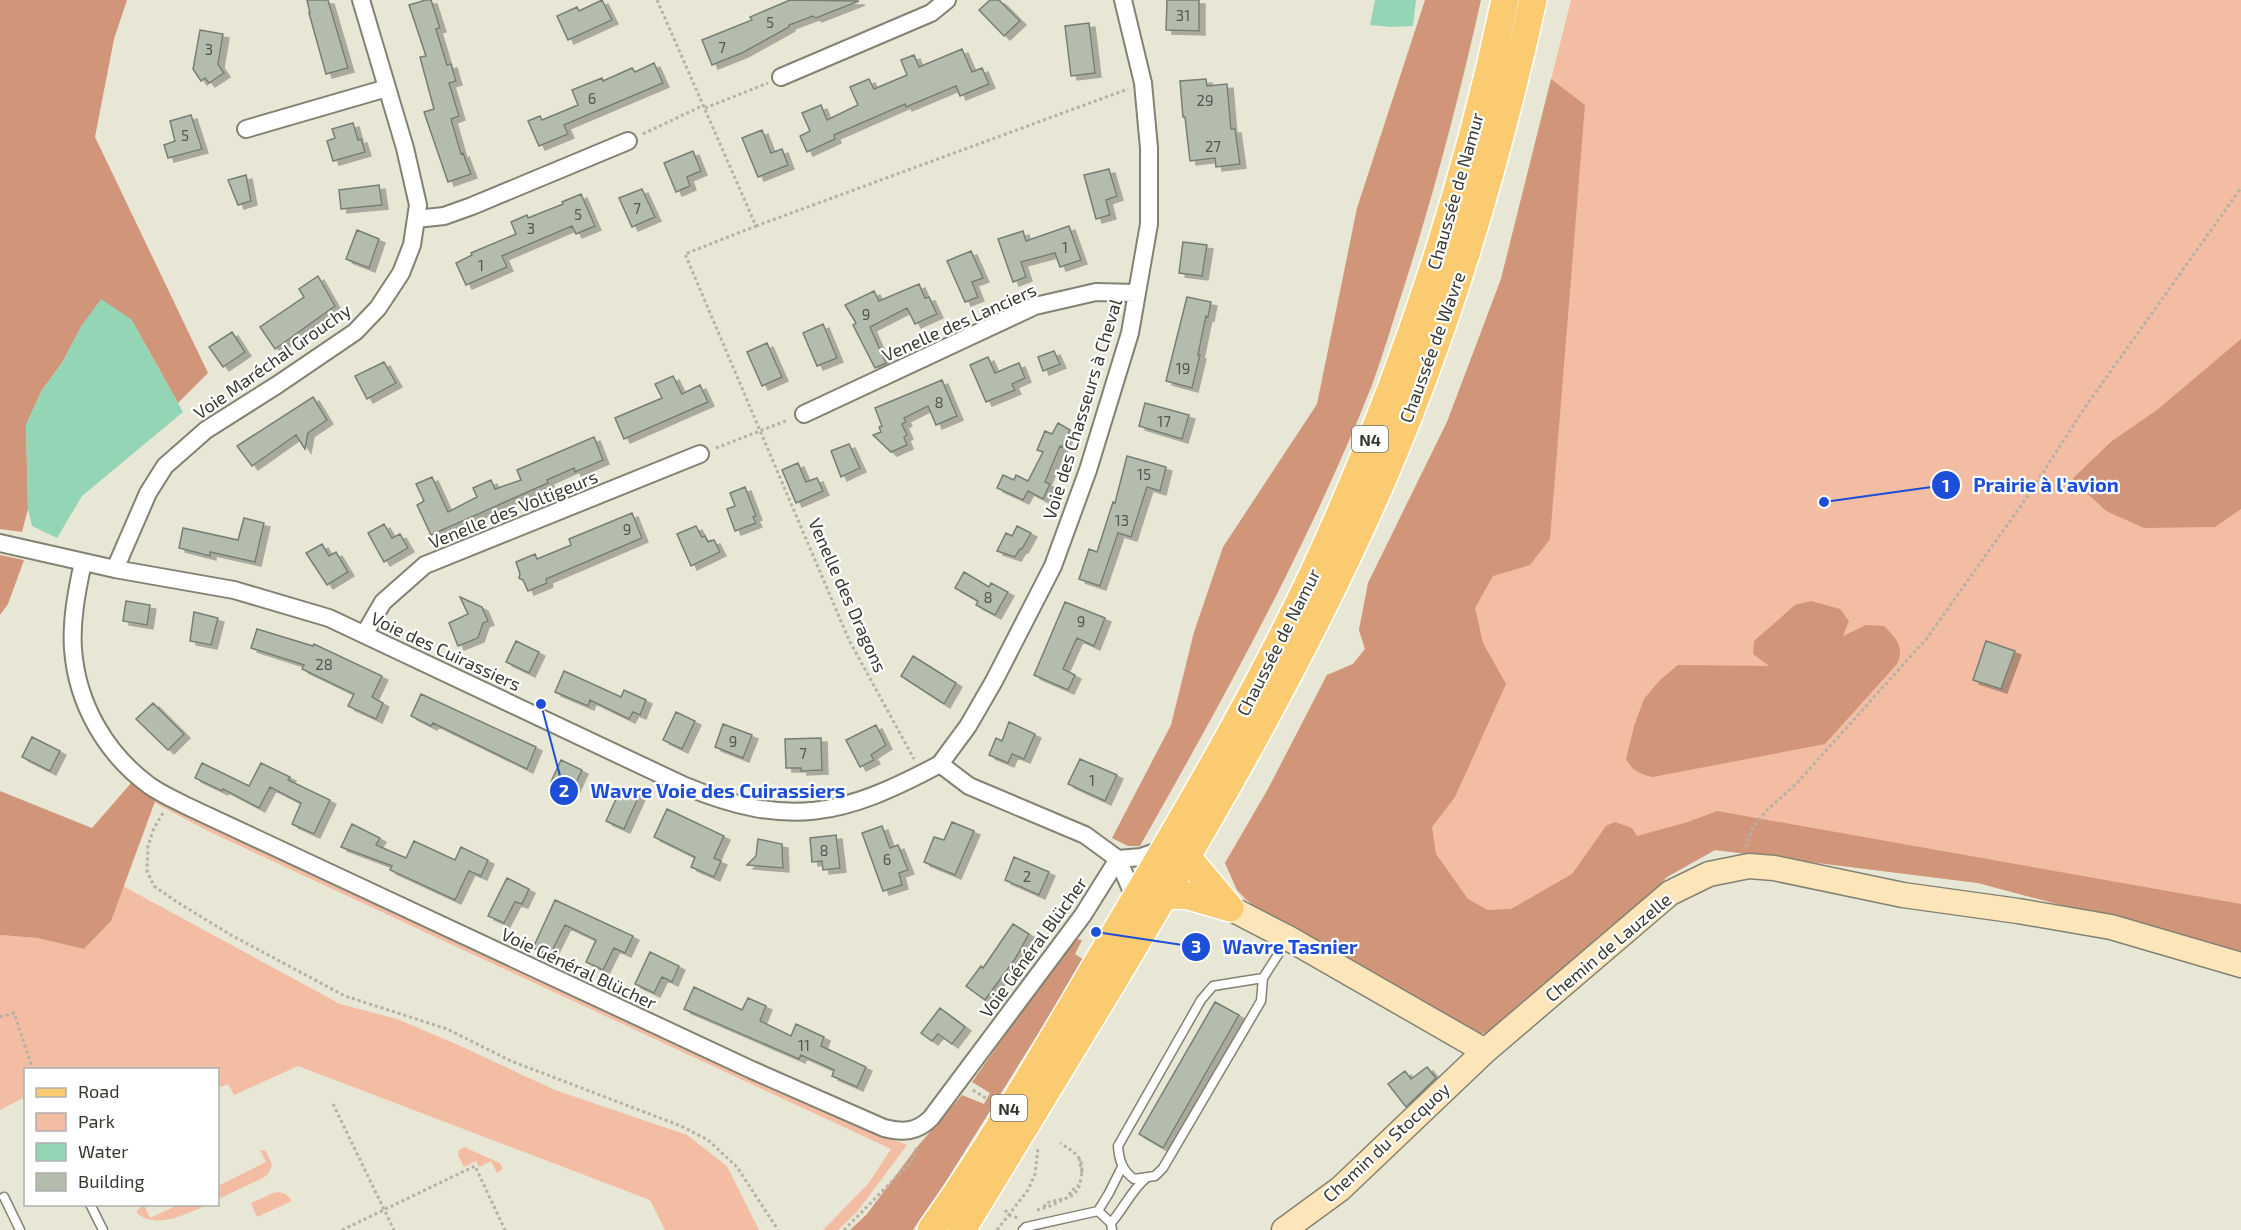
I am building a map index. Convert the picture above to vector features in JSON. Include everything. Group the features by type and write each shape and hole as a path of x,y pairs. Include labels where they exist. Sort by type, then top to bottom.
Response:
{"main road":[{"name":"Chaussée de Namur","path":"962,1230 1164,896 1175,853 1217,758 1272,656 1329,537 1410,337 1443,236 1475,126 1505,0"},
{"name":"Chaussée de Wavre","path":"1286,678 1371,506 1433,348 1487,182 1516,75 1533,0"},
{"name":"Chaussée de Namur","path":"931,1230 1002,1120 1135,899 1175,853 1286,678"},
{"path":"1175,853 1230,908"},
{"path":"1164,896 1185,895 1230,908"}],"street":[{"name":"Voie Maréchal Grouchy","path":"115,569 148,493 165,466 206,430 355,332 378,308 401,273 412,245 418,205 405,148 361,0"},
{"path":"781,77 931,13 946,0"},
{"name":"Voie des Chasseurs à Cheval","path":"940,764 968,726 994,681 1053,566 1088,470 1130,333 1149,224 1149,148 1143,83 1123,0"},
{"path":"246,129 387,88"},
{"path":"416,219 444,216 472,206 628,141"},
{"name":"Venelle des Lanciers","path":"797,416 1035,306 1096,292 1137,294"},
{"name":"Venelle des Voltigeurs","path":"365,633 383,602 425,566 700,454"},
{"name":"Voie des Cuirassiers","path":"0,543 115,569 234,590 329,618 685,786 718,800 751,808 787,813 815,812 844,806 888,790 940,764"},
{"name":"Voie Général Blücher","path":"83,562 76,600 73,647 80,688 98,730 110,747 139,777 169,797 752,1070 884,1128 898,1131 916,1129 931,1118 1083,915 1119,859"},
{"path":"940,764 969,786 1085,835 1119,859 1135,899"},
{"path":"1119,859 1175,853"},
{"name":"Chemin de Lauzelle","path":"1485,1051 1670,893 1709,874 1749,866 1774,868 1903,895 2111,927 2241,964"},
{"path":"1230,908 1288,938 1485,1051"},
{"name":"Chemin du Stocquoy","path":"1284,1230 1340,1189 1485,1051"}],"lane":[{"path":"1263,978 1213,986 1202,1000 1118,1146 1122,1167 1134,1179 1155,1176 1163,1168 1261,1001 1263,978 1288,938"},
{"path":"1023,1230 1026,1227 1098,1211 1122,1167"},
{"path":"1098,1211 1112,1227 1135,1188 1146,1178"},
{"path":"4,1197 20,1230"},
{"path":"91,1206 103,1230"}],"path":[{"path":"657,0 756,226 1143,83"},
{"path":"628,141 705,106 781,77"},
{"path":"1749,866 1745,850 1752,829 1766,811 1797,783 1855,721 1927,638 2025,500 2086,406 2241,188"},
{"name":"Venelle des Dragons","path":"756,226 685,254 849,640 918,766"},
{"path":"718,447 797,416"},
{"path":"169,797 148,846 147,871 154,886 231,935 345,996 447,1029 511,1061 681,1125 708,1140 737,1167 778,1230"},
{"path":"0,1017 14,1013 32,1068"},
{"path":"333,1104 394,1230"},
{"path":"844,1230 911,1162 916,1152 916,1129"},
{"path":"1032,1212 1057,1203 1076,1192 1079,1185 1083,1166 1072,1151 1060,1143"},
{"path":"996,1230 1028,1190 1035,1174 1036,1160"},
{"path":"342,1230 475,1166 505,1230"},
{"path":"1005,1210 1009,1215 1023,1218"}],"green space":[{"path":"1571,0 2241,0 2241,953 1978,883 1715,850 1667,877 1620,925 1246,901 1237,890 1225,863 1268,789 1327,675 1353,664 1365,649 1359,630 1368,583 1447,422 1501,279"},
{"path":"157,796 907,1145 857,1212 838,1230 823,1230 868,1184 891,1149 210,832 155,803"},
{"path":"123,886 340,1004 397,1019 555,1090 687,1135 727,1166 759,1230 665,1230 650,1200 298,1066 234,1095 228,1084 219,1088 219,1068 24,1068 24,1098 0,1110 0,935 37,938 84,949 111,921"},
{"path":"464,1147 500,1163 503,1169 497,1173 491,1161 479,1167 476,1161 464,1167 458,1155 459,1150"},
{"path":"260,1150 266,1151 272,1165 268,1174 219,1199 219,1186 266,1162"},
{"path":"279,1192 286,1194 292,1201 257,1217 251,1203"},
{"path":"144,1206 150,1218 176,1206 205,1206 181,1216 162,1220 145,1218 137,1213 137,1210"}],"shaded area":[{"path":"0,0 127,0 114,39 95,137 208,373 178,403 131,319 82,325 62,363 42,390 26,425 28,509 22,532 0,529"},
{"path":"1425,0 1481,0 1435,184 1376,374 1321,504 1264,620 1140,846 1128,846 1112,838 1171,725 1194,632 1223,547 1317,404 1357,208"},
{"path":"1551,79 1585,105 1550,539 1530,565 1493,576 1475,608 1483,643 1506,684 1455,797 1432,827 1436,854 1468,899 1488,910 1511,909 1572,874 1606,826 1615,822 1632,828 1637,836 1688,822 1717,811 2241,904 2241,953 1978,883 1715,850 1667,877 1620,925 1490,1033 1475,1034 1259,912 1237,890 1225,863 1268,789 1327,675 1353,664 1365,649 1359,630 1368,583 1447,422 1501,279"},
{"path":"2241,339 2241,509 2215,527 2144,528 2106,511 2072,479 2112,441 2157,410"},
{"path":"0,555 24,560 8,604 0,615"},
{"path":"1811,601 1840,609 1849,621 1843,636 1866,625 1884,626 1900,648 1897,664 1825,744 1653,777 1640,773 1631,766 1626,759 1634,726 1644,699 1660,680 1678,665 1769,666 1753,654 1754,641 1795,605"},
{"path":"132,782 157,796 111,921 84,949 37,938 0,935 0,791 92,828"},
{"path":"1076,939 1082,940 1075,954 1084,960 945,1183 913,1230 850,1230 867,1214 917,1147 962,1095 984,1104 990,1093 972,1082 1070,943"}],"water":[{"path":"1375,0 1416,0 1413,26 1370,25"},
{"path":"101,299 131,319 183,412 82,496 57,538 32,526 28,509 26,425 42,390 62,363 82,325"}],"building":[{"path":"307,0 328,0 348,68 326,74"},
{"path":"431,0 440,28 436,29 447,65 451,64 456,81 449,83 459,116 451,119 461,154 463,153 471,174 448,182 424,112 434,109 420,57 426,56 409,5"},
{"path":"602,0 612,20 568,40 557,16 577,7 579,11"},
{"path":"790,0 859,1 816,18 813,16 789,25 742,53 712,65 702,40 752,20 750,17"},
{"path":"990,0 999,0 1020,21 1004,36 979,10"},
{"path":"1167,0 1199,0 1199,31 1166,30"},
{"path":"1089,23 1095,73 1071,76 1065,26"},
{"path":"200,30 223,34 218,64 224,73 209,83 205,78 201,81 193,69"},
{"path":"962,49 972,72 982,68 989,84 960,96 956,86 906,107 905,104 834,135 835,139 807,152 800,136 810,131 802,113 821,105 827,120 858,105 850,87 869,79 874,89 907,75 901,60 914,55 919,67"},
{"path":"654,63 663,83 564,125 568,134 539,146 528,121 540,116 542,120 578,105 572,90 602,78 603,81 632,68 635,72"},
{"path":"1206,79 1207,86 1227,84 1231,129 1235,129 1240,164 1216,167 1215,158 1190,161 1180,81"},
{"path":"191,115 202,149 168,158 164,145 175,141 170,121"},
{"path":"353,123 358,140 361,139 365,152 333,161 327,141 335,138 332,129"},
{"path":"762,130 771,153 782,149 788,165 758,177 742,138"},
{"path":"693,151 701,171 687,177 690,186 676,192 664,163"},
{"path":"1109,169 1117,196 1106,200 1110,215 1096,219 1084,175"},
{"path":"246,175 251,201 238,205 228,180"},
{"path":"379,185 382,205 341,209 339,190"},
{"path":"642,189 655,217 632,227 619,198"},
{"path":"581,194 595,226 576,234 572,226 502,256 507,267 466,285 456,263 472,255 471,253 516,234 511,222 563,204 562,202"},
{"path":"1069,226 1081,260 1060,267 1055,253 1021,262 1026,277 1013,282 998,239 1023,231 1026,241"},
{"path":"357,230 379,239 369,268 346,259"},
{"path":"1183,242 1207,245 1202,276 1179,273"},
{"path":"971,251 983,278 972,282 978,297 965,302 947,261"},
{"path":"318,276 335,306 275,349 260,327 304,297 299,289"},
{"path":"919,284 925,298 929,297 937,314 915,324 907,308 870,327 886,363 875,368 853,325 856,323 845,305 874,291 879,301"},
{"path":"1187,297 1211,302 1208,317 1206,316 1192,388 1166,381"},
{"path":"823,324 837,358 817,366 803,333"},
{"path":"232,332 245,352 223,367 209,347"},
{"path":"767,343 782,377 762,386 747,352"},
{"path":"1054,351 1060,364 1043,371 1038,357"},
{"path":"988,357 995,373 1019,363 1025,378 1012,384 1015,390 986,402 970,365"},
{"path":"384,362 396,383 367,399 355,376"},
{"path":"673,376 682,394 700,385 708,402 624,439 615,418 662,398 655,384"},
{"path":"942,380 957,416 936,425 928,406 904,418 906,422 902,424 907,435 904,437 907,445 891,452 873,435 881,432 879,427 882,426 875,408"},
{"path":"313,397 327,420 308,433 305,449 296,435 252,466 237,446"},
{"path":"1145,403 1189,415 1182,439 1139,426"},
{"path":"1058,423 1070,430 1062,447 1060,446 1045,482 1050,484 1043,499 1028,491 1023,500 997,488 1003,475 1014,480 1016,475 1028,481 1043,452 1037,450 1045,431 1052,434"},
{"path":"594,437 603,460 575,472 574,468 547,480 548,483 431,535 417,505 424,501 416,484 432,477 448,512 477,497 473,488 491,480 495,489 521,480 517,470"},
{"path":"849,444 860,468 841,477 831,451"},
{"path":"1127,456 1166,467 1160,491 1147,487 1131,537 1118,533 1100,586 1079,579 1089,549 1097,552 1113,502 1115,503"},
{"path":"798,463 806,482 817,478 823,491 796,503 782,470"},
{"path":"745,487 756,516 753,517 756,523 735,531 727,509 735,506 730,493"},
{"path":"632,513 642,538 546,579 547,583 528,591 523,580 519,578 516,562 535,554 537,559 571,545 569,539"},
{"path":"244,518 264,523 255,562 210,552 210,556 179,548 183,528 238,540"},
{"path":"384,524 392,538 400,534 408,548 384,562 368,533"},
{"path":"696,526 708,542 714,540 720,552 691,566 677,534"},
{"path":"1017,526 1031,533 1022,549 1015,557 997,551 1006,533 1012,536"},
{"path":"322,544 329,556 336,552 348,572 327,585 306,553"},
{"path":"964,572 989,587 991,583 1008,592 995,615 976,605 978,601 955,588"},
{"path":"460,597 482,607 488,621 483,623 478,638 458,646 449,623 468,614"},
{"path":"126,601 150,605 147,625 123,621"},
{"path":"1065,602 1105,618 1094,646 1077,638 1063,669 1075,675 1068,690 1034,675"},
{"path":"194,612 218,618 211,645 190,641"},
{"path":"257,629 313,646 314,644 382,676 372,697 383,703 376,719 348,706 354,694 302,669 304,665 251,648"},
{"path":"516,641 539,652 529,673 506,662"},
{"path":"1986,641 2015,651 2001,689 1973,680"},
{"path":"913,656 956,683 944,704 901,676"},
{"path":"564,671 621,697 624,690 646,700 640,715 633,712 629,719 590,700 588,706 555,692"},
{"path":"421,694 536,747 527,769 433,723 431,726 411,716"},
{"path":"153,703 184,734 168,750 136,719"},
{"path":"676,712 695,721 682,749 663,740"},
{"path":"1009,722 1035,734 1024,759 1012,754 1008,763 989,755 996,738 1002,741"},
{"path":"723,724 752,735 743,758 715,747"},
{"path":"876,725 886,745 871,755 874,760 860,767 846,740"},
{"path":"32,737 60,751 50,771 22,757"},
{"path":"821,738 822,770 801,771 801,768 786,768 785,739"},
{"path":"1080,759 1117,775 1105,801 1068,784"},
{"path":"561,760 582,770 572,792 551,782"},
{"path":"202,763 249,786 261,763 290,777 288,780 330,800 314,834 292,824 301,803 270,787 259,808 223,789 222,791 195,778"},
{"path":"621,788 639,796 624,829 606,821"},
{"path":"667,809 724,836 714,858 721,861 714,877 691,867 695,857 654,837"},
{"path":"952,822 974,831 955,875 924,862 934,837 944,840"},
{"path":"352,824 380,838 376,845 406,858 414,841 455,860 461,847 488,860 481,876 469,871 455,900 390,870 392,866 341,847"},
{"path":"882,826 890,848 898,845 908,870 899,873 902,885 883,891 862,833"},
{"path":"836,835 840,868 823,870 822,861 812,862 810,838"},
{"path":"758,839 782,844 783,868 747,865 756,856"},
{"path":"1014,857 1049,872 1039,895 1005,880"},
{"path":"507,878 529,889 522,904 515,902 504,923 488,916"},
{"path":"555,900 633,936 625,953 614,948 603,970 586,962 596,940 565,925 550,955 533,948"},
{"path":"1013,924 1029,934 1015,959 985,1000 966,986 981,966 983,968"},
{"path":"650,952 679,966 672,982 662,977 654,993 635,984"},
{"path":"694,987 742,1010 748,998 766,1006 760,1021 791,1036 796,1024 824,1037 821,1046 866,1067 857,1087 832,1076 834,1070 801,1055 799,1059 684,1009"},
{"path":"1215,1002 1239,1015 1163,1148 1139,1134"},
{"path":"940,1008 965,1027 952,1044 938,1034 932,1041 921,1033"},
{"path":"1427,1067 1436,1078 1406,1107 1388,1084 1405,1071 1411,1079"}],"place":[{"name":"Prairie à l'avion","path":"1824,502"},
{"name":"Wavre Voie des Cuirassiers","path":"541,704"},
{"name":"Wavre Tasnier","path":"1096,932"}]}
